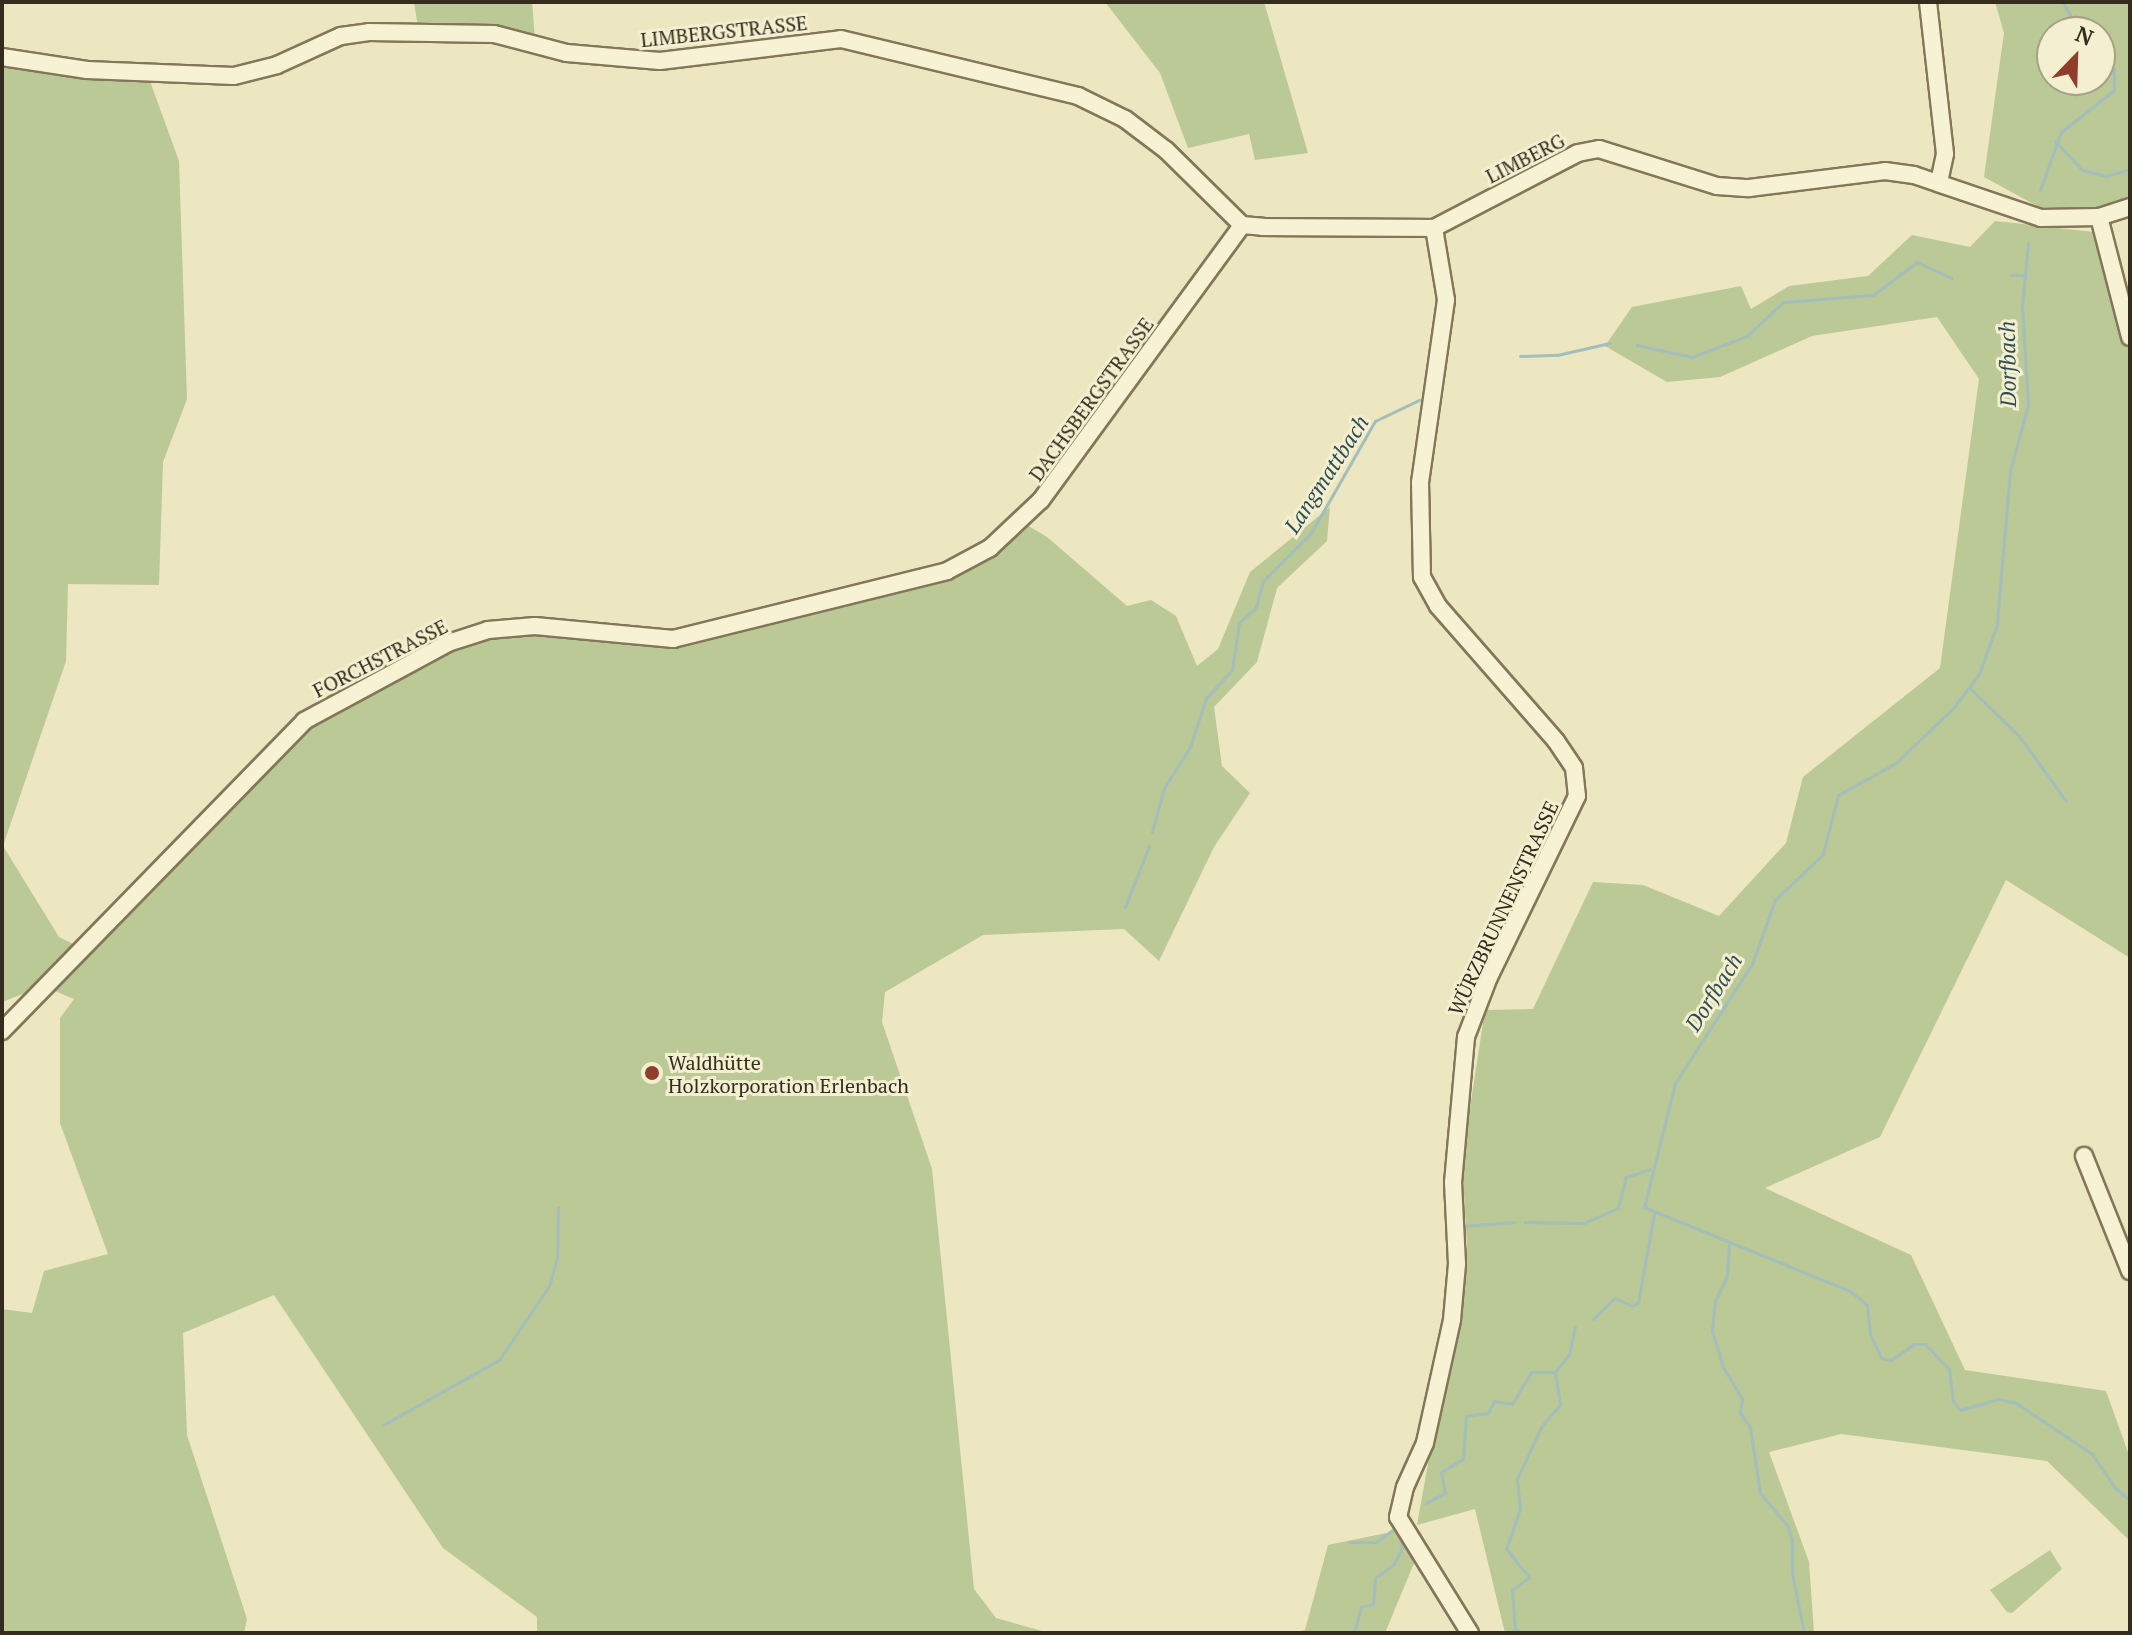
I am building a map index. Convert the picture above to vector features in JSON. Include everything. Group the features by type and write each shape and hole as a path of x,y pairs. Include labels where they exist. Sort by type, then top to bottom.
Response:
{"street":[{"path":"1928,2 1945,154 1939,182"},
{"name":"LIMBERGSTRASSE","path":"2,57 87,70 234,76 277,65 341,36 369,32 494,34 567,53 660,61 841,39 1078,96 1125,119 1190,172 1242,225"},
{"name":"LIMBERG","path":"1242,225 1434,228 1587,150 1614,153 1724,187 1885,171 1939,182 1990,203 2041,218 2099,217"},
{"path":"2130,207 2099,217 2130,337"},
{"name":"DACHSBERGSTRASSE","path":"947,571 990,548 1041,500 1242,225"},
{"name":"WÜRZBRUNNENSTRASSE","path":"1434,228 1446,300 1420,482 1422,577 1438,606 1556,741 1574,768 1577,796 1483,989 1466,1037 1453,1182 1457,1264 1452,1320 1425,1443 1405,1487 1398,1517 1470,1633"},
{"name":"FORCHSTRASSE","path":"2,1031 304,721 448,643 488,630 535,626 673,639 947,571"},
{"path":"2084,1156 2130,1271"}],"green space":[{"path":"414,2 532,2 535,40 418,27"},
{"path":"1105,2 1264,2 1308,153 1255,160 1249,134 1188,148 1160,73"},
{"path":"1995,2 2130,2 2130,199 2101,209 2041,208 1984,177 2004,33"},
{"path":"2,59 147,73 179,161 187,399 163,462 159,585 68,584 66,661 3,846 59,937 81,948 335,700 488,630 712,628 947,571 1020,521 1047,537 1127,606 1151,600 1176,616 1197,666 1218,649 1250,572 1330,507 1327,541 1277,588 1257,662 1214,707 1222,766 1250,793 1214,847 1159,961 1124,929 983,935 885,992 882,1022 932,1169 974,1589 996,1618 1049,1633 537,1633 537,1617 443,1548 274,1295 183,1333 187,1435 247,1619 244,1633 2,1633 2,1309 32,1313 44,1271 108,1254 60,1123 60,1018 74,999 43,986 2,1002"},
{"path":"1995,221 2094,232 2130,337 2130,958 2006,880 1880,1137 1765,1188 1911,1255 1965,1370 2106,1391 2130,1458 2130,1541 2047,1461 1841,1434 1769,1452 1809,1562 1814,1633 1505,1633 1475,1509 1417,1525 1467,1247 1462,1160 1485,1010 1533,1009 1593,882 1643,885 1719,916 1786,843 1803,777 1940,668 1979,379 1937,317 1812,336 1720,377 1667,382 1605,346 1632,307 1741,286 1751,309 1789,286 1868,276 1912,235 1970,247"},
{"path":"1401,1530 1417,1556 1385,1633 1294,1633 1305,1630 1328,1545"},
{"path":"2050,1550 2062,1569 2012,1613 2007,1612 1990,1590"}],"waterway":[{"name":"Dorfbach","path":"2063,2 2070,16"},
{"name":"Dorfbach","path":"2040,190 2061,132 2106,96"},
{"path":"2055,141 2082,170 2106,176 2130,169"},
{"name":"Dorfbach","path":"2028,243 2022,307 2028,405 2010,471 1997,624 1979,674 1955,706 1896,763 1838,795 1823,854 1775,900 1752,964 1675,1083 1644,1207 1850,1291 1867,1305 1870,1334 1881,1358 1891,1360 1914,1344 1925,1344 1949,1369 1953,1401 1960,1410 1998,1399 2016,1403 2092,1454 2115,1488 2130,1500"},
{"name":"Langmattbach","path":"1637,345 1692,357 1747,336 1783,302 1873,295 1917,262 1951,278"},
{"name":"Langmattbach","path":"2012,275 2023,275"},
{"name":"Langmattbach","path":"1520,356 1557,355 1610,343"},
{"name":"Langmattbach","path":"1152,832 1164,788 1190,747 1206,698 1232,670 1239,623 1256,607 1263,581 1311,533 1375,421 1419,400"},
{"path":"1971,689 2019,736 2066,801"},
{"name":"Langmattbach","path":"1125,907 1149,846"},
{"path":"1525,1222 1584,1223 1618,1208 1626,1177 1650,1169"},
{"path":"383,1425 499,1360 549,1286 557,1258 558,1207"},
{"path":"1593,1319 1615,1298 1632,1306 1638,1303 1654,1214"},
{"path":"1462,1226 1514,1222"},
{"path":"1729,1245 1727,1276 1715,1301 1712,1331 1723,1367 1742,1399 1740,1413 1750,1427 1760,1493 1787,1525 1792,1540 1792,1573 1804,1633"},
{"path":"1523,1633 1515,1630 1512,1590 1529,1577 1506,1549 1520,1509 1517,1479 1541,1427 1560,1404 1555,1372 1569,1355 1575,1327"},
{"path":"1426,1503 1445,1493 1441,1472 1463,1459 1466,1416 1488,1413 1494,1401 1512,1404 1531,1372 1555,1372"},
{"path":"1349,1542 1376,1542 1397,1527 1402,1548 1394,1564 1375,1578 1373,1604 1361,1607 1354,1633"}],"place":[{"name":"Waldhütte Holzkorporation Erlenbach","path":"652,1073"}]}
